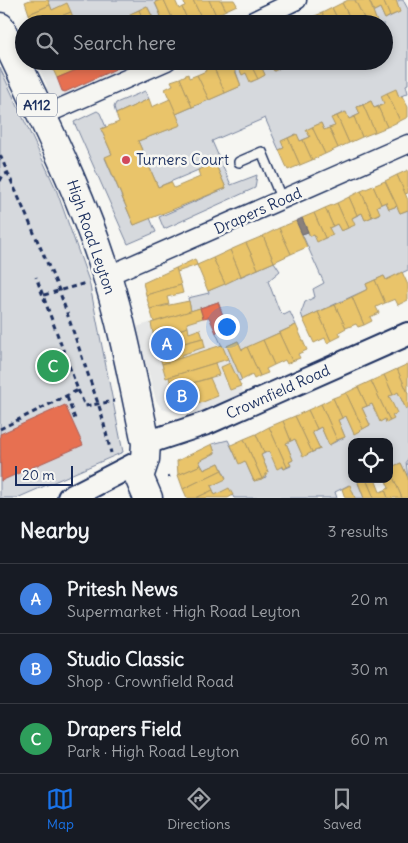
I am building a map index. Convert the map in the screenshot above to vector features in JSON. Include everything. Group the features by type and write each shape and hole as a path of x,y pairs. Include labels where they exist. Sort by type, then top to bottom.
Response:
{"main road":[{"name":"High Road Leyton","path":"0,27 15,59"},
{"name":"High Road Leyton","path":"20,70 74,184 107,276 120,322 145,451"},
{"name":"A112","path":"145,451 155,469 169,484"},
{"name":"A112","path":"145,451 139,477 148,498"}],"street":[{"path":"266,15 297,0"},
{"path":"42,116 147,70"},
{"name":"Drapers Road","path":"107,276 408,144"},
{"name":"Crownfield Road","path":"69,498 145,451 408,334"}],"lane":[{"path":"239,162 262,152 282,200"}],"path":[{"path":"0,155 60,290 109,439 111,460"},
{"path":"0,181 3,175 8,173"},
{"path":"36,277 85,406 118,401"},
{"path":"44,296 80,284"},
{"path":"0,430 78,390"},
{"path":"67,397 75,419 72,420"}],"shaded area":[{"path":"48,0 161,0 155,3 161,15 152,15 147,6 131,15 72,15 67,4 52,10"},
{"path":"403,0 408,9 408,84 406,85 408,93 399,97 396,90 384,104 374,108 371,101 357,107 360,114 349,119 345,112 332,118 335,126 324,130 321,123 307,130 310,137 300,141 296,134 282,141 284,148 279,150 265,118 212,141 231,185 257,175 255,188 164,229 159,217 226,188 215,163 158,187 138,141 180,125 176,114 241,86 235,70 240,70 242,74 246,73 251,82 265,75 263,70 393,70 393,15 399,12 395,2"},
{"path":"380,8 383,15 374,15 372,12"},
{"path":"0,68 56,189 89,281 123,452 17,498 0,498"},
{"path":"39,70 121,70 122,72 55,101 45,91 47,86"},
{"path":"145,91 149,99 116,114 114,107 116,103"},
{"path":"97,111 100,113 106,127 101,129 112,154 105,158 134,225 150,218 156,232 128,244 74,122"},
{"path":"386,202 389,209 397,206 400,213 408,210 408,270 386,280 384,276 366,284 368,289 303,319 301,313 305,302 315,297 313,289 324,283 302,234 308,232 310,236 314,235 318,241 332,235 329,228 337,224 341,231 348,228 352,218 362,213 365,220 379,214 377,206"},
{"path":"274,262 280,271 268,281 279,310 284,315 290,312 296,325 242,350 238,341 227,346 242,380 238,381 216,333 225,321 218,302 191,311 188,298 209,293 208,291"},
{"path":"218,302 225,321 216,333 246,398 206,412 180,414 162,409 156,400 136,327"},
{"path":"398,392 406,409 408,408 408,460 406,461 408,478 401,463 393,466 393,438 348,438 348,483 358,483 364,498 355,498 349,485 335,492 337,498 234,498 229,489 215,495 211,486 226,478 219,463 204,470 199,461 215,453 212,444 228,440 239,463 245,461 254,481 266,477 265,474 268,472 261,455 269,451 284,469 291,466 289,462 293,460 286,443 295,439 303,456 320,449 312,432 321,427 329,445 345,437 338,420 346,416 354,433 370,425 362,408 372,404 380,421 385,419 386,422 393,419 389,396"}],"building: Homes":[{"path":"30,0 48,0 50,5 29,14 25,2"},
{"path":"164,0 171,15 161,15 155,2"},
{"path":"164,0 175,0 179,9 182,7 185,15 171,15"},
{"path":"183,0 193,0 200,15 185,15 182,7 185,6"},
{"path":"193,0 209,0 216,15 200,15"},
{"path":"209,0 221,0 226,10 216,15"},
{"path":"221,0 234,0 237,5 226,10"},
{"path":"348,0 355,0 362,15 348,15 342,3"},
{"path":"355,0 369,0 374,15 362,15"},
{"path":"369,0 383,0 390,15 383,15 380,8 374,11"},
{"path":"383,0 396,0 400,12 390,15"},
{"path":"67,3 71,12 64,15 29,14 50,5 52,10"},
{"path":"342,3 348,15 336,15 332,8"},
{"path":"147,6 152,15 141,15 139,10"},
{"path":"332,8 336,15 323,15 322,13"},
{"path":"139,10 141,15 130,15"},
{"path":"53,70 76,70 57,78"},
{"path":"215,70 235,70 241,86 225,93"},
{"path":"215,70 225,93 209,100 197,75"},
{"path":"240,70 254,70 258,79 250,82 246,73 242,75"},
{"path":"254,70 263,70 265,75 258,79"},
{"path":"188,74 189,78 197,75 209,100 192,107 180,78"},
{"path":"180,78 192,107 176,114 165,89 173,85 171,81"},
{"path":"396,89 399,97 402,96 408,107 408,117 400,121 387,93"},
{"path":"387,93 400,121 387,127 378,107 384,104 381,96"},
{"name":"Turners Court","path":"149,99 152,107 170,99 181,125 138,141 158,187 171,182 174,188 200,177 198,170 215,163 226,188 134,225 105,157 112,154 101,129 119,122 116,114"},
{"path":"371,101 374,108 378,107 387,127 375,132 363,105"},
{"path":"363,105 375,132 362,137 354,117 360,114 357,107"},
{"path":"346,112 349,119 354,117 362,137 349,143 337,116"},
{"path":"337,116 349,143 338,148 329,128 335,126 331,118"},
{"path":"321,123 324,130 329,128 338,148 325,154 312,127"},
{"path":"312,127 325,154 312,160 303,140 310,137 306,130"},
{"path":"297,134 300,141 303,140 312,160 300,165 288,138"},
{"path":"288,138 300,165 288,170 279,150 284,148 281,141"},
{"path":"408,170 408,193 405,194 397,175"},
{"path":"397,175 408,200 408,210 400,213 385,181"},
{"path":"385,181 397,206 389,209 386,202 381,204 373,186"},
{"path":"373,186 381,204 377,206 380,213 372,217 361,191"},
{"path":"361,191 372,217 365,220 362,213 357,215 349,197"},
{"path":"349,197 357,215 352,218 355,225 348,228 337,203"},
{"path":"337,203 348,228 341,231 337,224 333,226 325,208"},
{"path":"325,208 333,226 329,228 333,235 325,238 314,213"},
{"path":"314,213 325,238 317,242 314,235 310,236 302,218"},
{"path":"296,221 307,247 291,254 279,228"},
{"path":"279,228 291,254 274,262 263,236"},
{"path":"263,236 274,262 258,269 246,243"},
{"path":"246,243 258,269 241,276 230,250"},
{"path":"230,250 241,276 225,284 213,258"},
{"path":"213,258 225,284 208,291 197,265"},
{"path":"195,259 197,265 177,272 176,268"},
{"path":"176,268 181,285 146,295 143,283"},
{"path":"402,272 408,285 408,300 398,305 395,299 385,303 375,280 384,276 386,280"},
{"path":"375,280 385,303 376,307 379,313 370,317 372,321 364,325 352,297 368,289 366,284"},
{"path":"181,285 183,293 167,297 169,304 150,309 146,295"},
{"path":"352,297 364,325 358,327 356,324 346,328 335,305"},
{"path":"189,301 191,311 154,322 150,309"},
{"path":"335,305 346,328 339,332 341,336 331,341 318,312"},
{"path":"200,308 203,318 187,323 188,327 154,338 151,323"},
{"path":"318,312 331,341 327,343 325,338 314,343 303,319"},
{"path":"296,325 307,350 298,354 300,358 292,361 279,333"},
{"path":"188,327 189,333 200,329 203,338 158,350 154,338"},
{"path":"279,333 292,361 287,364 285,360 274,365 263,340"},
{"path":"203,338 205,347 181,355 182,358 162,364 158,350"},
{"path":"263,340 274,365 266,369 268,373 260,376 247,347"},
{"path":"238,341 242,350 247,347 260,376 254,379 252,375 242,380 227,346"},
{"path":"222,345 228,359 166,378 162,364"},
{"path":"215,363 219,375 172,389 169,377"},
{"path":"230,363 241,386 230,390 221,367"},
{"path":"408,364 408,393 397,369"},
{"path":"397,369 408,393 408,408 406,409 398,392 393,395 384,375"},
{"path":"384,375 393,395 389,396 397,413 392,416 394,419 390,421 371,381"},
{"path":"210,378 218,396 198,404 188,405 181,404 175,397 172,389"},
{"path":"371,381 390,421 386,423 385,419 380,422 372,404 367,406 358,387"},
{"path":"358,387 367,406 362,408 370,425 363,429 346,393"},
{"path":"346,393 363,429 354,434 346,416 342,418 333,398"},
{"path":"333,398 342,418 338,420 345,437 337,440 321,404"},
{"path":"321,404 337,440 329,445 321,427 317,429 308,410"},
{"path":"308,410 317,429 312,432 320,449 312,452 295,416"},
{"path":"295,416 312,452 303,457 295,439 291,441 283,421"},
{"path":"283,421 291,441 286,443 293,460 289,462 291,465 287,467 269,427"},
{"path":"269,427 287,467 284,469 283,466 277,469 269,451 264,453 256,434"},
{"path":"256,434 264,453 261,455 268,472 262,479 244,439"},
{"path":"244,439 262,479 254,481 245,461 239,464 231,445"},
{"path":"212,444 215,453 199,461 201,465 178,475 177,461"},
{"path":"219,463 222,470 183,489 178,475 201,465 204,470"},
{"path":"401,463 408,478 408,498 402,498 393,477 393,466"},
{"path":"222,470 226,479 211,486 213,490 196,498 187,498 183,489"},
{"path":"393,477 402,498 388,498 385,490 389,488 387,483 393,483"},
{"path":"358,483 368,483 374,498 364,498"},
{"path":"368,483 377,483 380,492 385,490 388,498 374,498"},
{"path":"350,485 355,498 345,498 342,489"},
{"path":"229,488 233,495 228,498 196,498 213,490 215,495"}],"building: Shops":[{"path":"76,70 113,70 65,92 62,91 57,78"},
{"path":"218,302 225,321 216,333 209,317 203,318 200,308"},
{"path":"65,405 83,445 1,481 0,434"}],"building: Industry":[{"path":"302,218 308,232 302,234 296,221"}],"place":[{"name":"Turners Court","path":"126,160"},
{"name":"Pritesh News","path":"167,344"},
{"name":"Drapers Field","path":"53,366"},
{"name":"Studio Classic","path":"182,396"}]}
